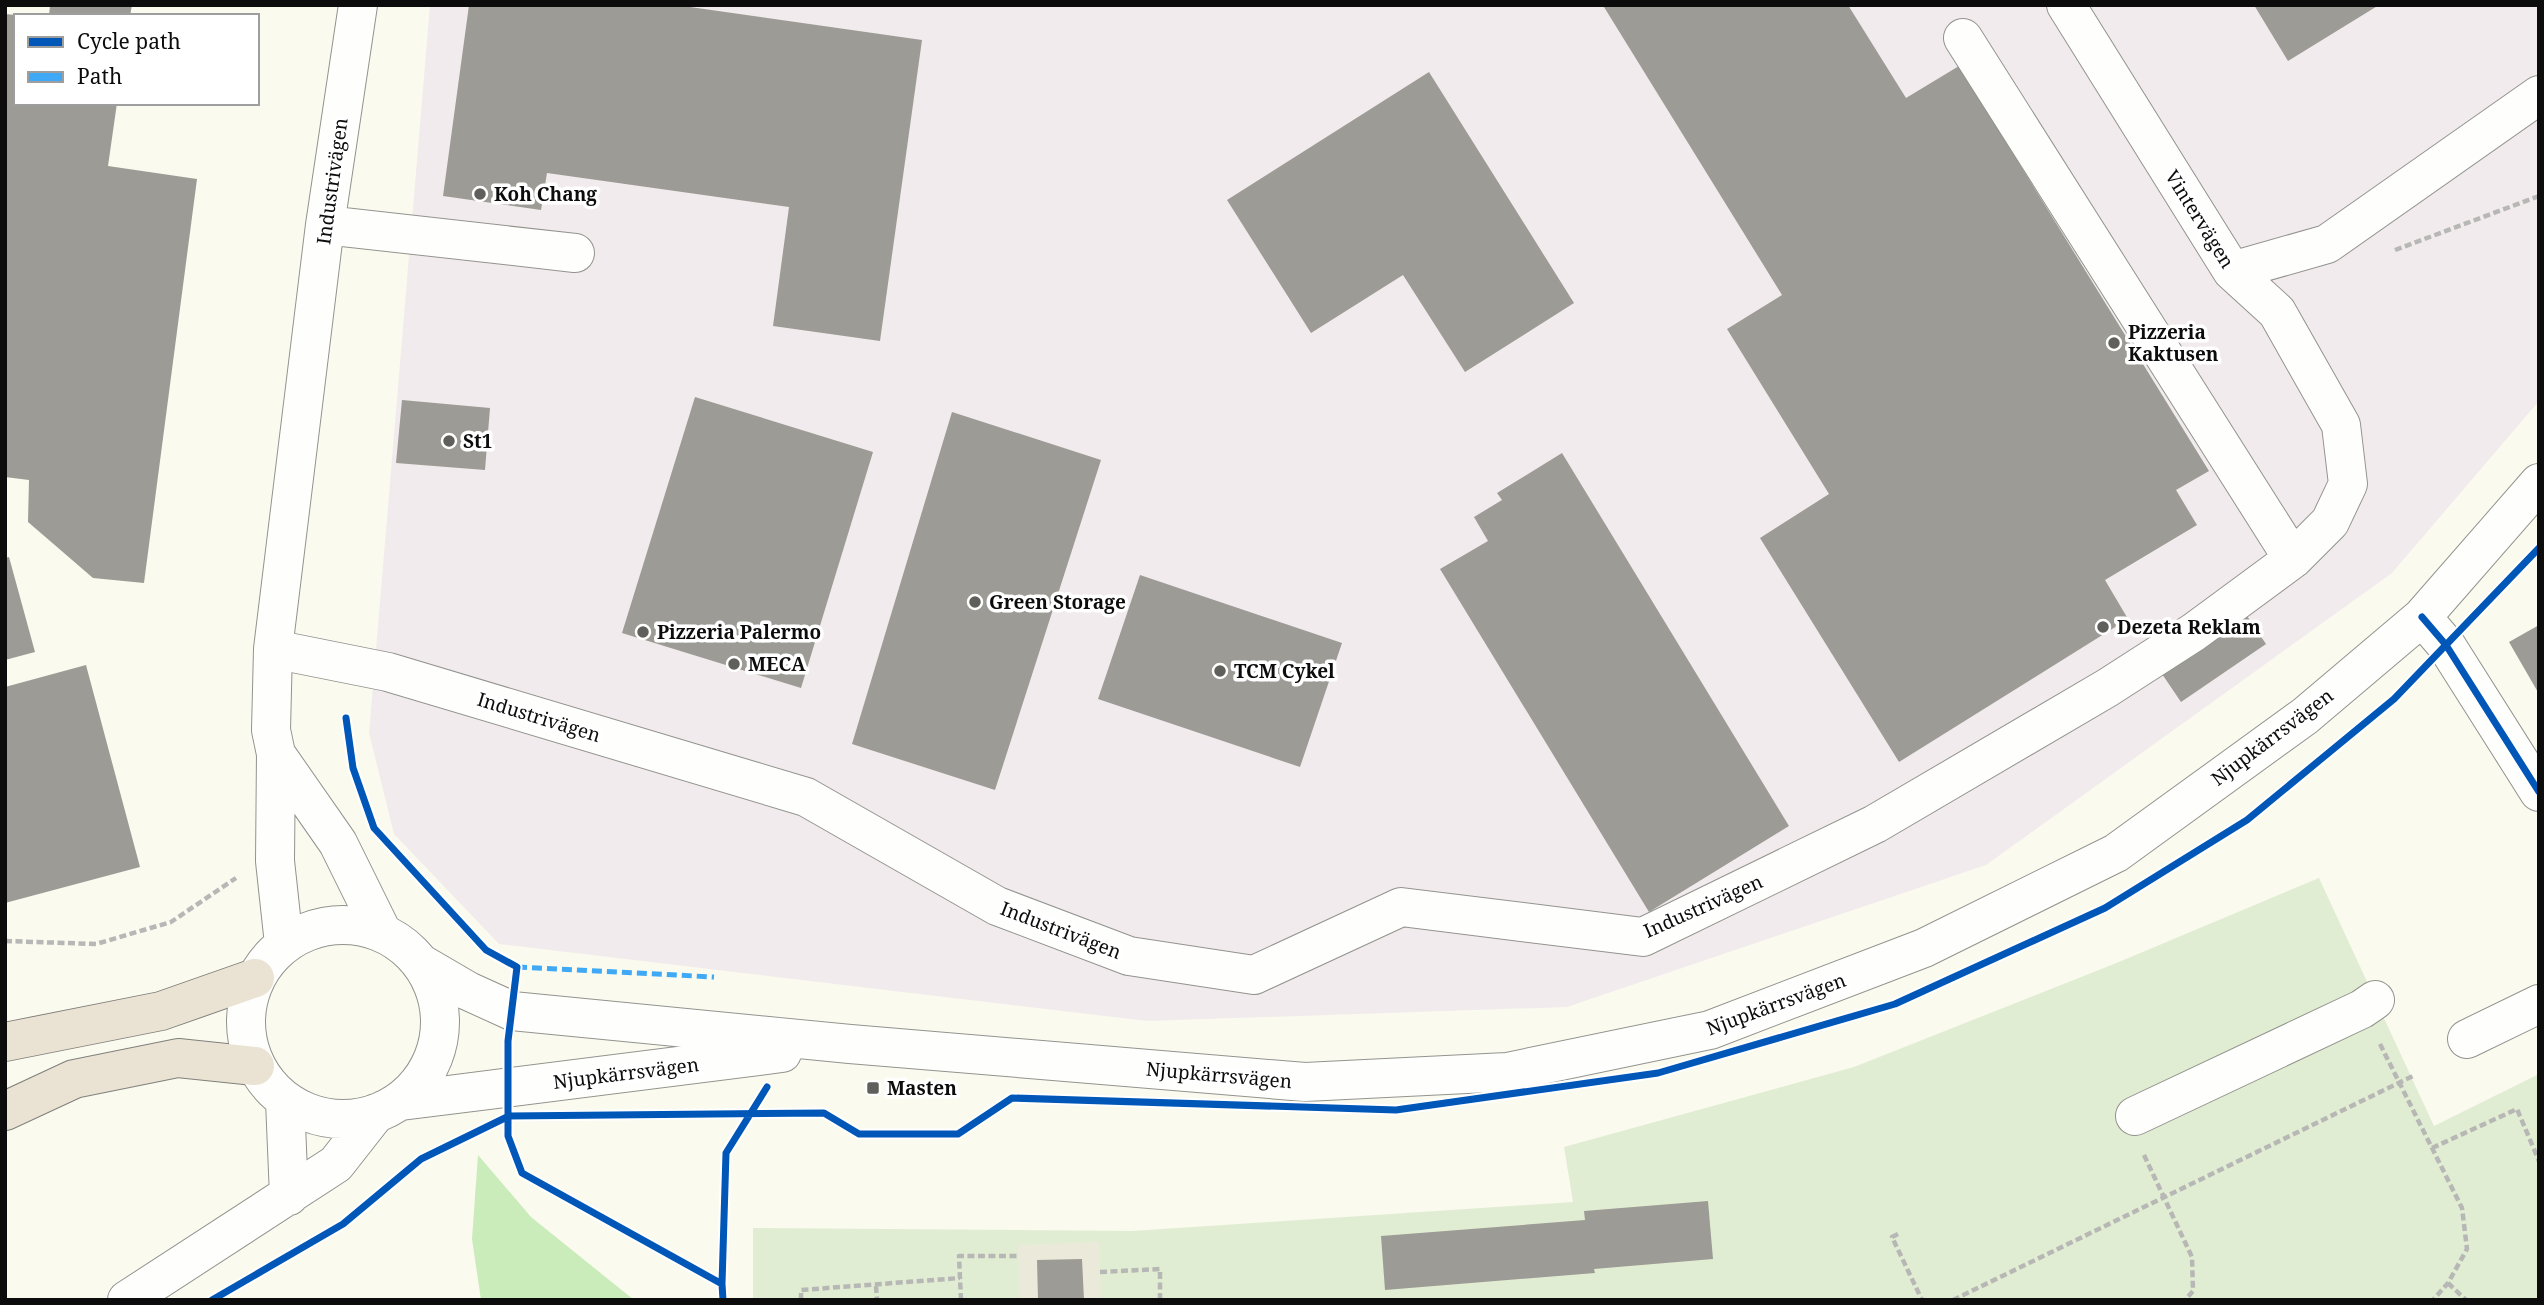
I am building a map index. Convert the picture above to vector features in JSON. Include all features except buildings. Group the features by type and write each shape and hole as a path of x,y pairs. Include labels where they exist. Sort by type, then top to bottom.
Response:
{"highway":[{"path":"5,1042 161,1011 256,978"},
{"path":"5,1111 74,1079 178,1058 255,1066"}],"street":[{"name":"Industrivägen","path":"284,944 275,861 276,754 271,730 273,649 325,225 358,5"},
{"name":"Vintervägen","path":"2066,5 2232,271 2277,312 2341,425"},
{"path":"1963,38 2293,559"},
{"path":"2232,271 2328,244 2539,95"},
{"path":"325,225 575,253"},
{"name":"Industrivägen","path":"273,649 388,672 806,797 929,869 1009,911 1129,956 1254,975 1401,906 1643,937 1856,834 2108,688 2194,632 2293,559 2330,522 2348,484 2341,425"},
{"name":"Njupkärrsvägen","path":"420,963 468,991 512,1011 850,1044 1305,1082 1507,1072 1710,1030 1923,948 2116,853 2305,716 2422,617 2539,483"},
{"path":"2422,617 2446,645 2539,792"},
{"name":"Industrivägen","path":"276,754 338,843 382,932"},
{"path":"136,1298 336,1164 389,1107 420,1082 432,1061 439,1037 437,999 431,980 420,963 403,946 382,932 348,925 326,925 305,932 271,955 256,978 247,1002 245,1027 255,1066 268,1085 285,1101 328,1119 353,1119 389,1107"},
{"path":"2467,1039 2539,1004"},
{"path":"2138,1133 2369,1005"},
{"name":"Njupkärrsvägen","path":"389,1107 850,1044"},
{"path":"285,1101 289,1196"}],"path":[{"path":"2386,253 2539,196"},
{"path":"5,941 96,944 171,922 246,871 275,861"},
{"path":"2369,1005 2399,1081 2462,1208 2467,1249 2448,1283 2433,1300"},
{"path":"1953,1300 2413,1076"},
{"path":"2432,1148 2517,1109 2539,1161"},
{"path":"2138,1133 2163,1197 2192,1257 2193,1291 2185,1300"},
{"path":"1898,1234 1892,1237 1922,1300"},
{"path":"961,1300 959,1256 1018,1256"},
{"path":"1100,1272 1160,1269 1160,1300"},
{"path":"801,1300 801,1290 960,1278"},
{"path":"2448,1283 2466,1300"},
{"path":"876,1286 877,1300"}],"shaded area":[{"path":"430,5 2539,5 2539,401 2392,573 1986,865 1567,1007 1147,1021 499,944 394,834 369,733"},
{"path":"1099,1242 1101,1300 1020,1300 1018,1245"}],"green space":[{"path":"2319,878 2434,1126 2539,1074 2539,1300 753,1300 753,1228 1132,1231 1573,1202 1564,1147 1854,1067 2114,964"},
{"path":"478,1155 531,1217 634,1300 481,1300 472,1239"}],"marked path":[{"path":"517,967 714,977"}],"cycle path":[{"path":"212,1300 343,1224 421,1159 509,1116 824,1113 859,1134 958,1134 1012,1098 1396,1110 1658,1073 1895,1004 2105,908 2247,820 2394,699 2539,548"},
{"path":"2422,617 2446,645 2539,792"},
{"path":"346,718 353,768 374,828 486,950 517,967 508,1041 508,1136 522,1173 722,1284 723,1300"},
{"path":"722,1284 726,1153 767,1087"}],"place":[{"name":"Koh Chang","path":"480,194"},
{"name":"Pizzeria Kaktusen","path":"2114,343"},
{"name":"St1","path":"449,441"},
{"name":"Green Storage","path":"975,602"},
{"name":"Dezeta Reklam","path":"2103,627"},
{"name":"Pizzeria Palermo","path":"643,632"},
{"name":"MECA","path":"734,664"},
{"name":"TCM Cykel","path":"1220,671"},
{"name":"Masten","path":"873,1088"}]}
